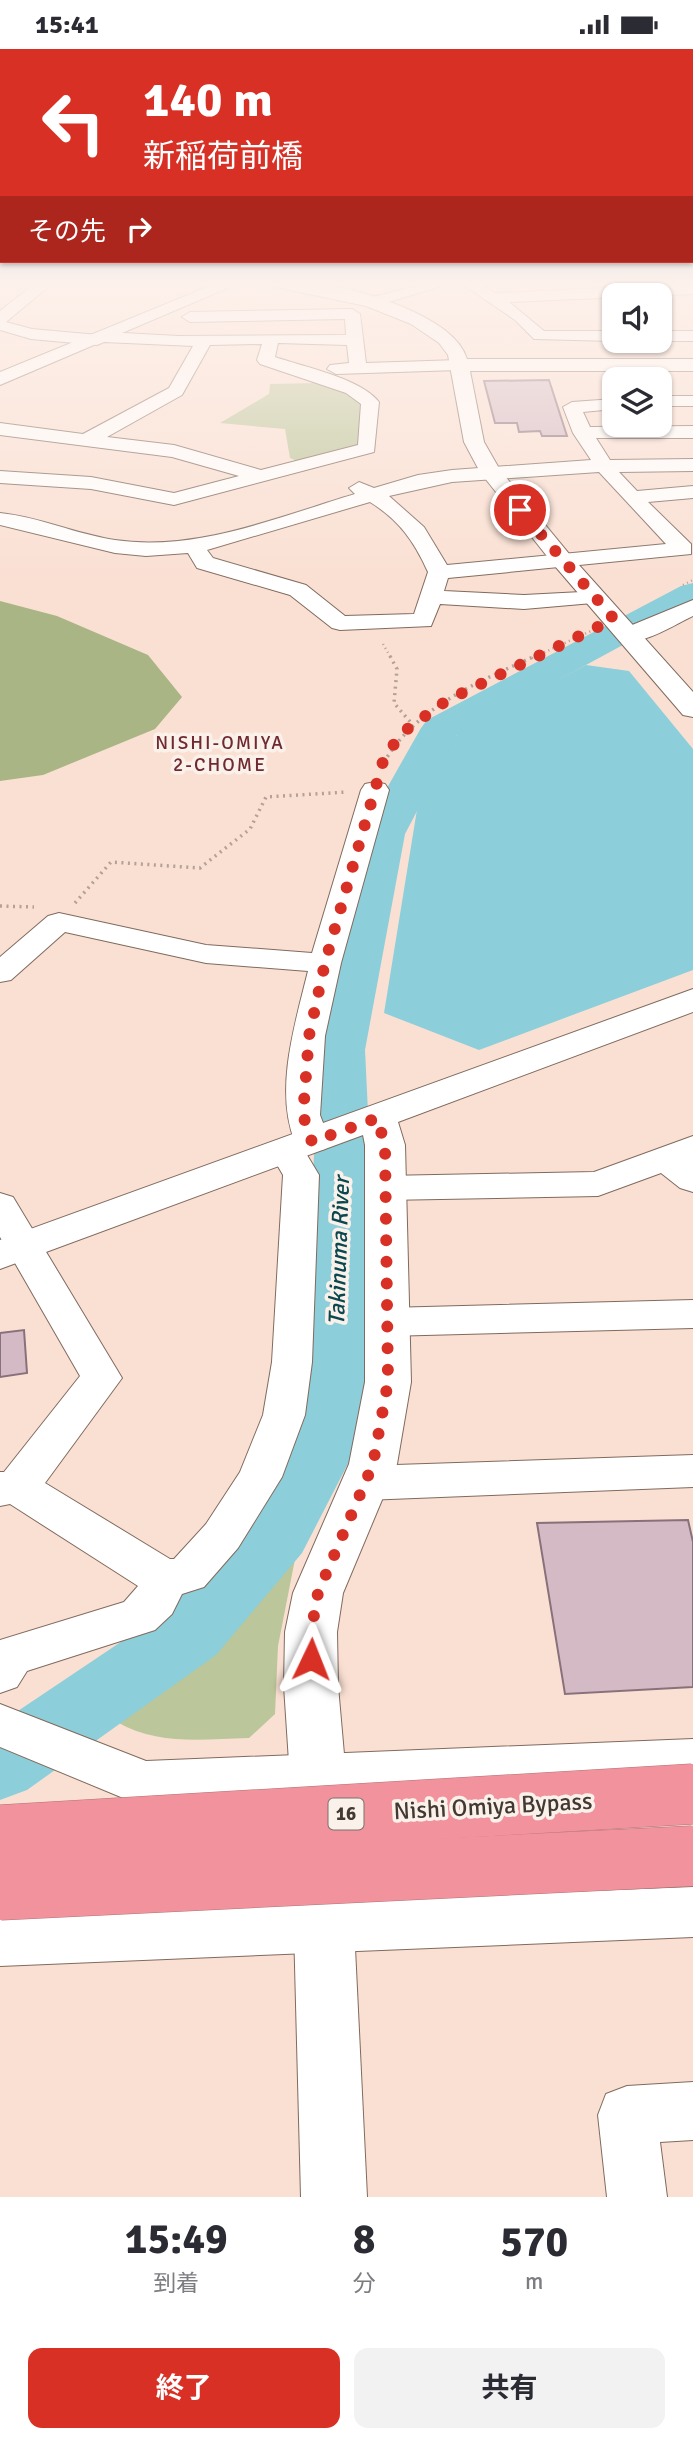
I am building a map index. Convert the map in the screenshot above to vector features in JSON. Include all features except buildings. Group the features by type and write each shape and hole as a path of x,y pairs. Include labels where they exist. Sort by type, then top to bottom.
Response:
{"highway":[{"name":"Nishi Omiya Bypass","path":"0,1835 684,1772"},
{"path":"0,1890 693,1856"}],"street":[{"path":"84,441 159,403 176,390 181,381"},
{"path":"0,477 91,483 174,499 367,449 370,402 352,389 323,381"},
{"path":"462,381 474,442 491,471 562,560 693,709"},
{"path":"672,401 693,401"},
{"path":"439,572 683,548 601,465 582,433 572,407 602,405"},
{"path":"0,429 174,451 262,476"},
{"path":"582,433 693,432"},
{"path":"194,546 205,563 299,590 340,623 422,621 439,572 428,545 407,516 313,464"},
{"path":"0,519 19,520 100,544 137,548 194,546 418,481 491,471 601,465 693,465"},
{"path":"631,498 693,492"},
{"path":"664,530 693,527"},
{"path":"431,597 524,603 593,596"},
{"path":"621,628 650,628 693,607"},
{"path":"0,1205 12,1251 101,1378 8,1488 164,1579 188,1574 222,1536 260,1476 284,1415 292,1362 300,1175 308,1143 303,1115 309,1036 325,963 375,790"},
{"path":"0,973 59,922 206,954 325,963"},
{"path":"12,1251 693,1000"},
{"path":"318,1777 311,1686 311,1632 318,1593 373,1464 388,1382 385,1145 372,1119"},
{"path":"385,1188 598,1184 679,1153 693,1180"},
{"path":"387,1322 693,1314"},
{"path":"365,1483 693,1471"},
{"path":"0,1673 11,1656 139,1616 156,1601 164,1579"},
{"path":"0,1725 145,1784 318,1777 684,1772 693,1892"},
{"path":"0,1940 693,1912"},
{"path":"324,1927 334,2197"},
{"path":"637,2197 627,2115 693,2111"}],"path":[{"path":"370,622 397,669 394,703 412,724"},
{"path":"59,922 111,862 200,868 250,829 267,797 375,790 384,758 412,724 446,701 621,628"}],"green space":[{"path":"318,383 350,391 366,402 362,448 302,463 290,458 285,429 220,423 269,394 270,384"},
{"path":"0,601 57,616 148,655 182,697 155,729 43,775 0,781"},
{"path":"296,1554 278,1646 275,1714 249,1738 165,1738 133,1730 117,1722 217,1636"}],"water":[{"path":"586,665 629,671 693,749 693,970 479,1050 384,1013 420,791 459,732"}],"waterway":[{"name":"Takinuma River","path":"0,1766 190,1634 278,1534 321,1452 335,1388 342,1154 339,1050 383,834 441,728 693,593"}],"district":[{"name":"NISHI-OMIYA 2-CHOME","path":"220,754"}],"route":[{"path":"311,1659 311,1632 318,1593 373,1464 388,1382 385,1145 377,1118 312,1142 303,1115 309,1036 325,963 384,758 402,733 420,717 446,701 614,619 520,510"}]}
